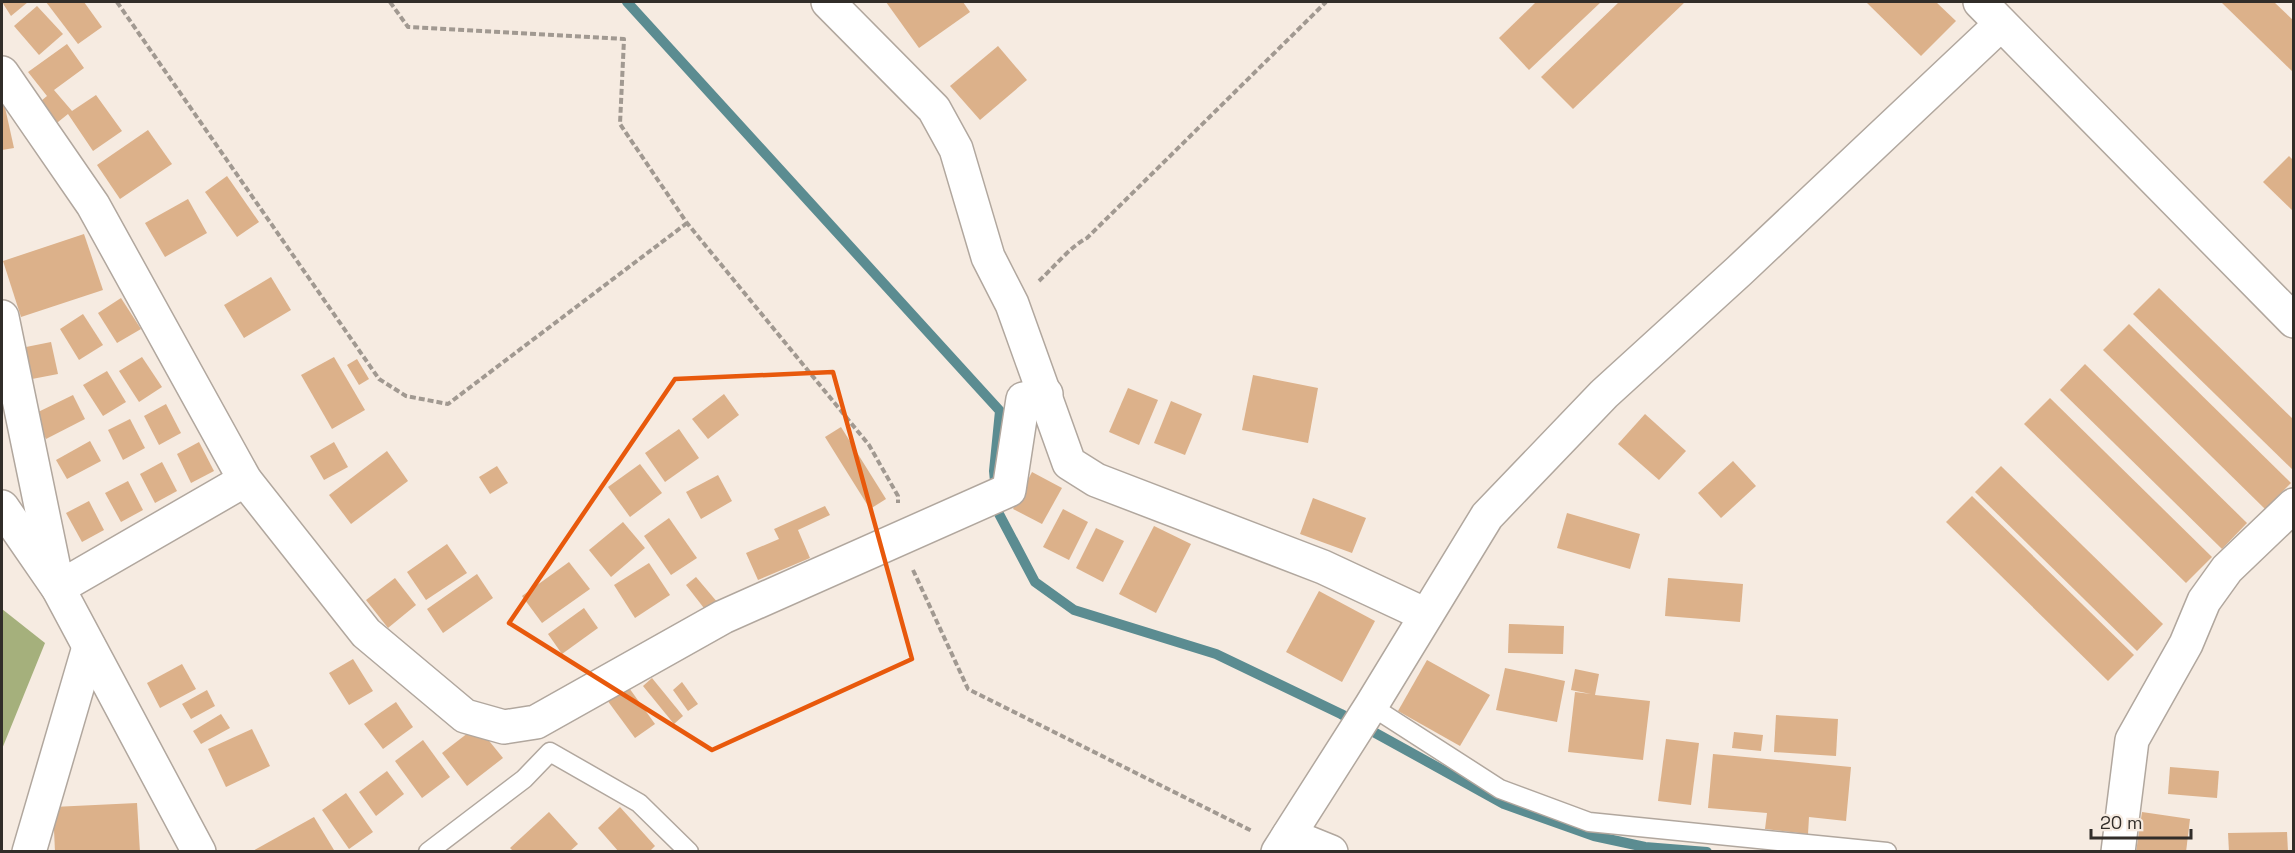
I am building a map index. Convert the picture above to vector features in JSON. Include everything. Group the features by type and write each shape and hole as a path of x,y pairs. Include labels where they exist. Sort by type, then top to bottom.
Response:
{"street":[{"path":"828,2 934,109 956,149 988,257 1012,304 1046,394 1069,464 1096,480 1323,567 1426,615"},
{"path":"1331,852 1283,844 1371,706 1487,516 1604,394 1747,263 1990,13 2294,321"},
{"path":"2,73 93,205 246,480 366,633 465,716 504,727 536,722 723,617 1009,490 1023,399 1046,394"},
{"path":"2,317 58,588"},
{"path":"58,588 246,480"},
{"path":"2118,852 2132,740 2186,644 2204,601 2227,569 2294,506"},
{"path":"2,507 58,588 199,852"},
{"path":"29,852 89,647"}],"lane":[{"path":"1371,706 1500,789 1589,822 1887,852"},
{"path":"524,723 550,752 639,803 689,852"},
{"path":"428,852 524,780 550,752"}],"path":[{"path":"117,2 379,379 406,396 448,404 687,223"},
{"path":"390,2 408,27 624,39 620,124 687,223 869,445 898,496 899,539 968,689 1283,844"},
{"path":"1012,304 1062,260 1075,244 1087,238 1326,2"}],"highlighted area":[{"path":"833,372 912,659 712,750 509,623 675,379"}],"green space":[{"path":"2,609 45,643 2,749"}],"building":[{"path":"2,2 28,2 11,16"},
{"path":"46,2 84,2 102,27 78,44"},
{"path":"886,2 963,2 970,12 919,48"},
{"path":"1536,2 1601,2 1529,70 1499,38"},
{"path":"1619,2 1685,2 1573,109 1541,77"},
{"path":"1866,2 1936,2 1956,21 1921,56"},
{"path":"2221,2 2274,2 2294,21 2294,73"},
{"path":"37,6 63,34 39,55 14,26"},
{"path":"67,44 84,68 54,90 72,111 96,95 122,131 93,151 68,114 53,126 35,106 47,96 28,72"},
{"path":"998,46 1027,80 980,120 950,86"},
{"path":"2,94 14,148 2,150"},
{"path":"148,130 172,164 120,199 97,165"},
{"path":"2289,156 2294,161 2294,212 2263,182"},
{"path":"227,176 259,222 237,237 205,192"},
{"path":"188,199 207,233 165,257 145,223"},
{"path":"84,234 103,290 21,317 3,261"},
{"path":"271,277 291,310 244,338 224,305"},
{"path":"2159,288 2294,420 2294,471 2133,314"},
{"path":"121,298 141,329 117,343 98,313"},
{"path":"83,314 103,345 79,360 60,329"},
{"path":"2129,324 2291,483 2265,509 2103,350"},
{"path":"51,342 58,374 32,379 26,347"},
{"path":"142,357 162,387 139,402 119,371"},
{"path":"334,357 365,410 332,429 301,375"},
{"path":"357,359 369,379 359,385 347,365"},
{"path":"2085,364 2247,523 2222,549 2060,390"},
{"path":"107,371 126,402 103,416 83,385"},
{"path":"1253,375 1318,388 1308,443 1242,430"},
{"path":"1128,388 1158,400 1139,445 1109,432"},
{"path":"724,394 739,415 708,439 692,419"},
{"path":"73,395 85,419 46,439 34,414"},
{"path":"2050,398 2212,557 2186,583 2024,424"},
{"path":"1171,401 1202,414 1185,455 1154,443"},
{"path":"166,404 181,433 159,445 144,416"},
{"path":"1645,414 1686,451 1659,480 1618,444"},
{"path":"130,419 145,448 123,460 108,430"},
{"path":"841,427 886,499 870,509 825,437"},
{"path":"679,429 699,458 665,482 645,453"},
{"path":"90,441 101,461 67,479 56,460"},
{"path":"199,442 214,471 191,483 177,454"},
{"path":"334,442 348,467 324,480 310,456"},
{"path":"387,451 408,481 351,524 329,495"},
{"path":"1733,461 1756,486 1721,518 1698,493"},
{"path":"162,462 177,491 155,503 140,474"},
{"path":"640,464 662,493 630,517 608,487"},
{"path":"497,466 508,483 490,494 479,477"},
{"path":"2001,466 2163,624 2137,651 1975,492"},
{"path":"1032,472 1062,488 1042,524 1013,509"},
{"path":"718,475 732,501 701,519 686,492"},
{"path":"128,481 143,510 121,522 105,493"},
{"path":"1972,496 2134,655 2108,681 1946,522"},
{"path":"1313,498 1366,518 1352,553 1300,534"},
{"path":"89,501 104,530 82,542 66,513"},
{"path":"825,506 830,515 798,530 810,558 758,580 746,553 779,539 774,529"},
{"path":"1063,509 1088,522 1069,560 1043,547"},
{"path":"1567,513 1640,534 1630,569 1557,548"},
{"path":"669,518 697,558 671,575 644,536"},
{"path":"623,522 645,548 611,577 589,550"},
{"path":"1154,526 1191,544 1156,613 1119,594"},
{"path":"1096,528 1124,541 1103,582 1076,568"},
{"path":"447,544 467,573 426,600 407,572"},
{"path":"569,562 590,589 542,623 522,596"},
{"path":"649,563 670,595 635,618 614,585"},
{"path":"477,574 493,598 443,633 427,609"},
{"path":"696,577 718,603 707,612 686,585"},
{"path":"395,578 416,605 388,628 366,600"},
{"path":"1668,578 1743,584 1740,622 1665,616"},
{"path":"1319,591 1375,621 1342,682 1286,652"},
{"path":"584,608 598,628 562,654 548,634"},
{"path":"1509,624 1564,626 1563,654 1508,653"},
{"path":"353,659 373,691 349,705 329,673"},
{"path":"1427,660 1490,695 1460,746 1398,711"},
{"path":"182,664 196,689 160,708 147,683"},
{"path":"1505,668 1565,681 1557,722 1496,710"},
{"path":"1575,669 1599,674 1595,695 1650,701 1643,760 1568,752 1575,692 1591,694 1571,690"},
{"path":"652,678 683,716 674,724 643,686"},
{"path":"682,682 698,704 688,711 673,690"},
{"path":"627,685 655,724 635,738 607,700"},
{"path":"207,690 215,706 191,719 182,704"},
{"path":"396,702 413,727 383,749 364,724"},
{"path":"221,714 230,728 201,744 193,731"},
{"path":"1776,715 1838,719 1836,756 1774,752"},
{"path":"477,726 503,758 467,786 442,753"},
{"path":"252,729 270,766 226,787 208,749"},
{"path":"1734,732 1763,735 1761,751 1732,748"},
{"path":"1666,739 1699,743 1691,805 1658,801"},
{"path":"423,740 450,777 422,798 395,761"},
{"path":"1713,754 1851,767 1846,821 1809,817 1808,834 1765,829 1767,813 1708,808"},
{"path":"2170,767 2219,771 2217,798 2168,794"},
{"path":"387,771 404,794 376,816 359,792"},
{"path":"346,793 373,832 349,849 322,810"},
{"path":"137,803 140,852 55,852 53,807"},
{"path":"620,807 655,846 649,852 619,852 598,828"},
{"path":"549,812 578,844 569,852 514,852 510,848"},
{"path":"2142,812 2190,819 2186,852 2136,852"},
{"path":"314,817 334,850 251,852"},
{"path":"2287,832 2288,852 2229,852 2228,833"}],"waterway":[{"path":"627,2 1000,411 994,471 998,512 1035,582 1074,610 1216,654 1341,714 1504,804 1594,836 1645,847 1707,852"}]}
